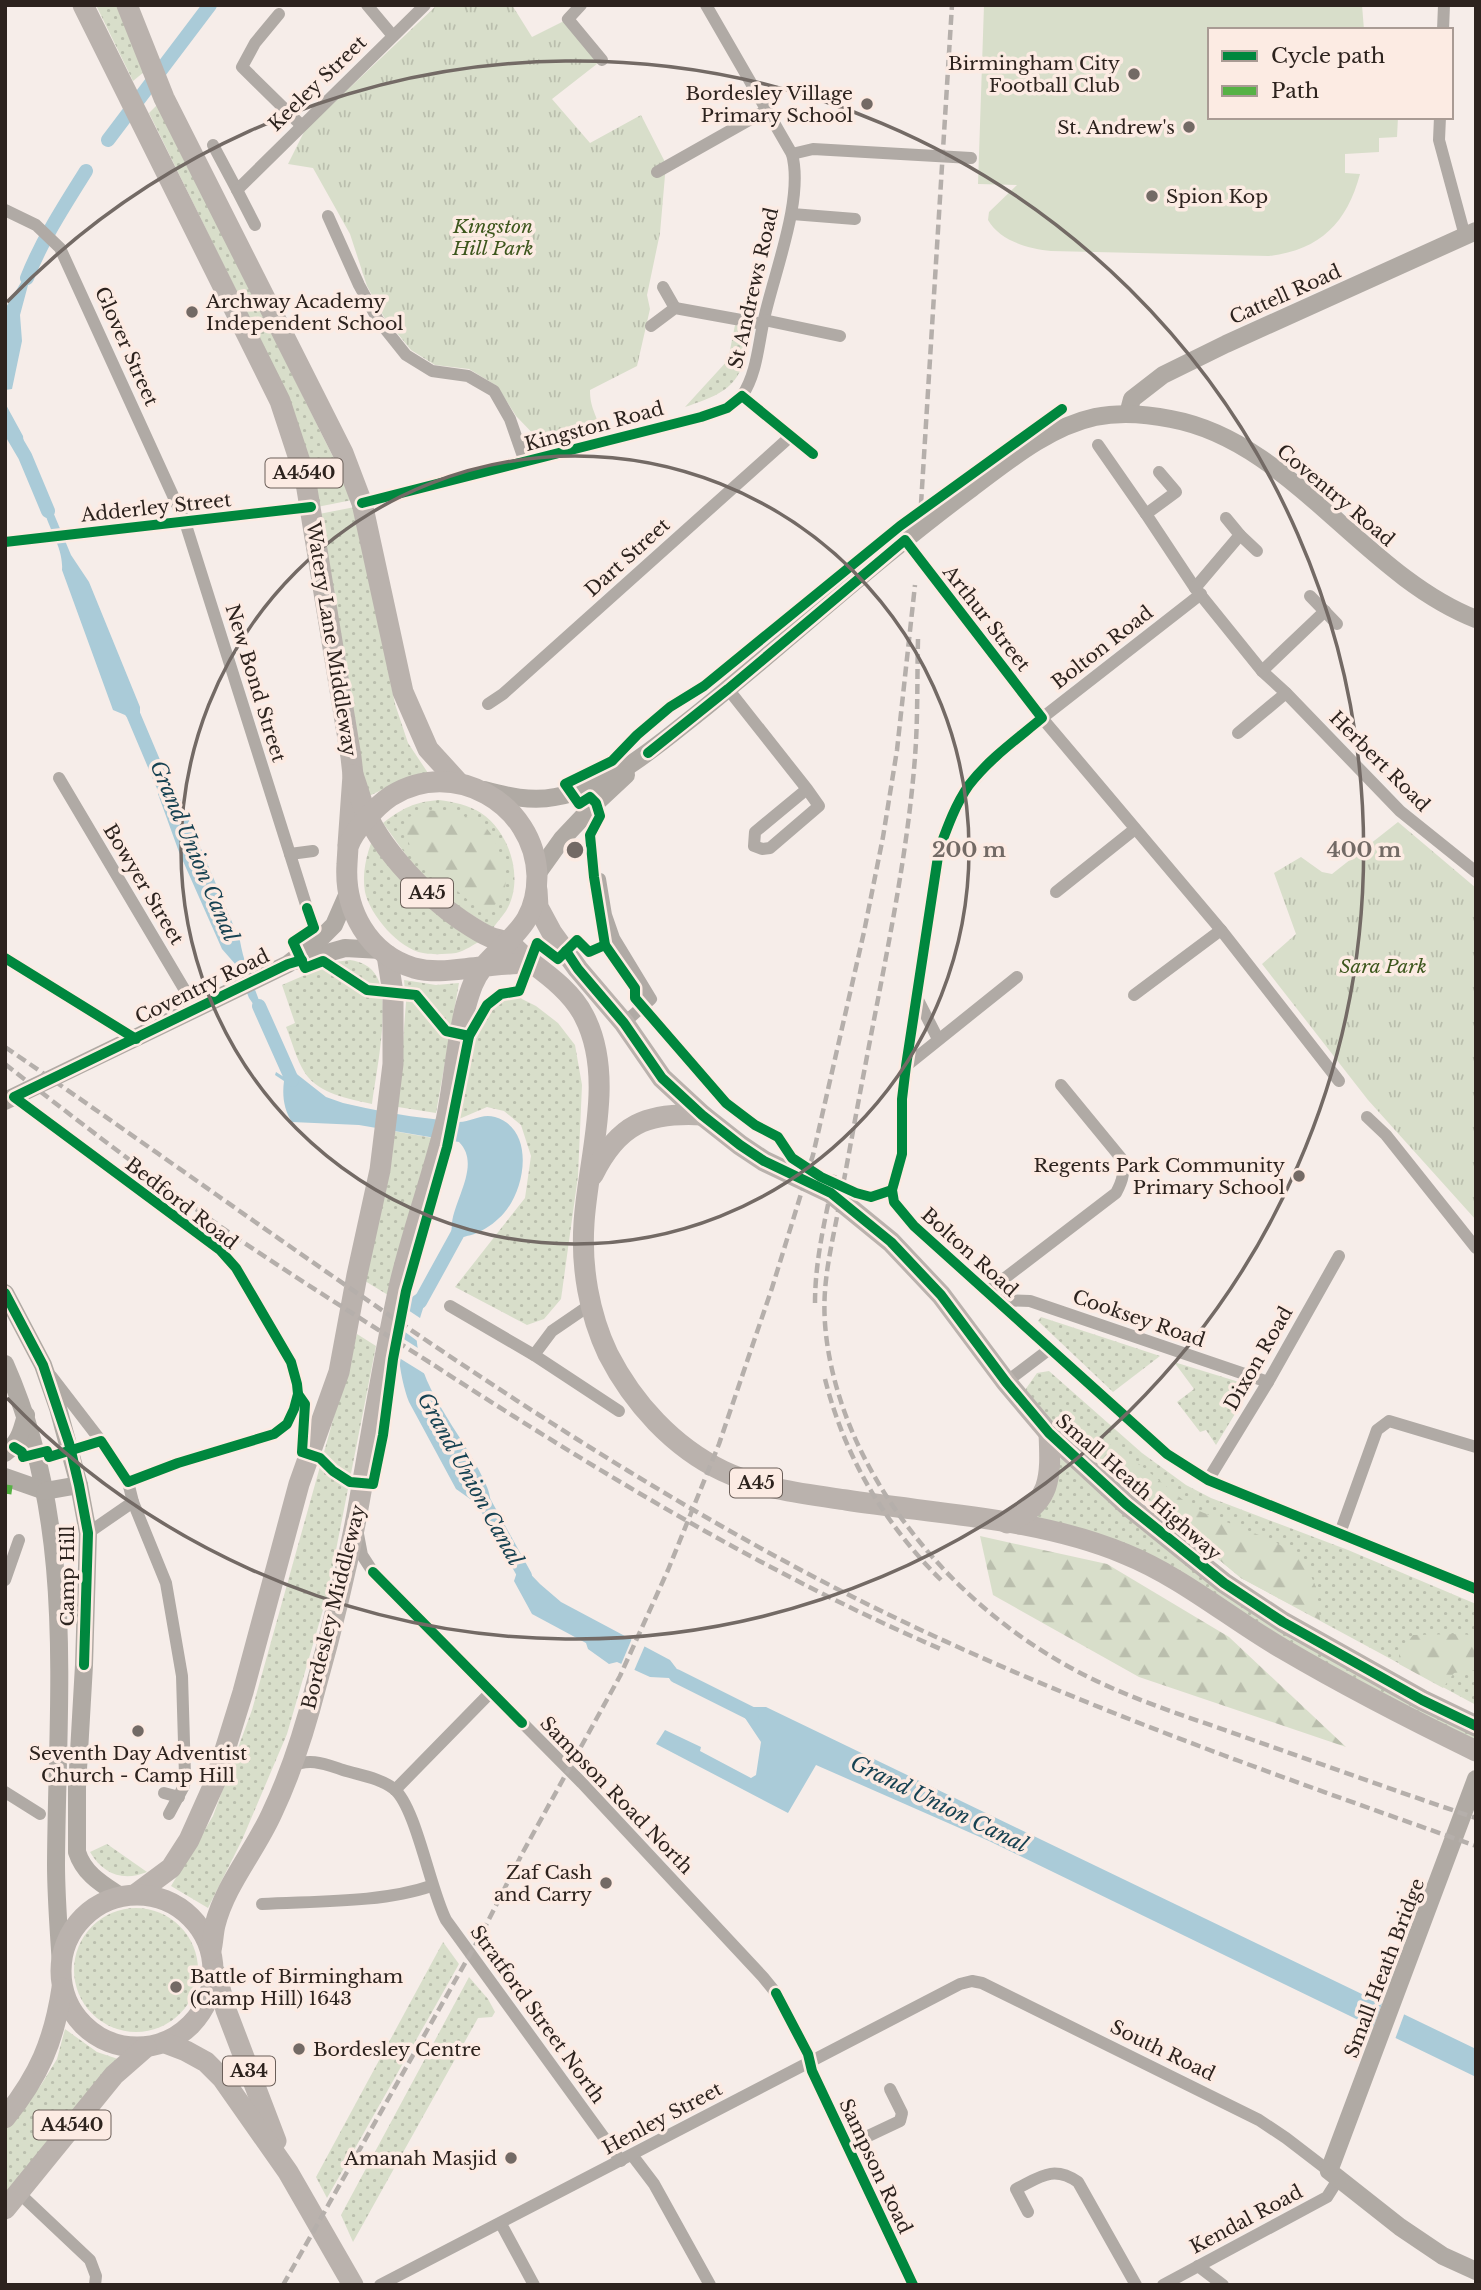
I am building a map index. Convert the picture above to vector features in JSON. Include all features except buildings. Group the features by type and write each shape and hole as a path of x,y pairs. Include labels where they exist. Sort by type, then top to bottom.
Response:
{"highway":[{"name":"Watery Lane Middleway","path":"83,5 280,401 305,477 349,736 353,775 348,847"},
{"name":"A4540","path":"127,5 164,98 343,453 362,503 403,692 428,749 468,786 504,805 524,829 535,859 537,877 529,914 509,943 484,966 448,972 403,964 384,952 356,919 348,894 348,847"},
{"name":"A45","path":"353,775 367,817 423,890 459,919 488,936 509,943 563,989 586,1018 599,1063 599,1101 584,1227 586,1283 590,1305 606,1348 622,1380 638,1403 662,1429 691,1452 723,1471 751,1481 797,1493 1007,1523 1074,1536 1127,1555 1169,1577 1282,1649 1405,1717 1476,1751"},
{"path":"348,847 367,817 390,797 430,782 468,786"},
{"name":"Small Heath Highway","path":"537,877 538,907 552,933 578,969 624,1023 662,1078 702,1115 764,1161 831,1193 891,1242 941,1295 1006,1382 1049,1433 1126,1504 1224,1583 1283,1622 1422,1700 1476,1726"},
{"path":"128,1895 165,1874 176,1861 189,1840 215,1782 243,1692 299,1484 340,1372 357,1275 380,1170 393,1064 393,993 384,952"},
{"path":"484,966 531,963"},
{"name":"Bordesley Middleway","path":"213,1959 215,1925 222,1906 271,1816 315,1692 357,1516 401,1281 447,1117 464,1013 471,987 484,966"},
{"path":"589,1183 602,1156 631,1126 664,1115 702,1115"},
{"path":"1007,1523 1035,1506 1045,1492 1051,1460 1049,1433"},
{"path":"128,1895 156,1896 175,1904 191,1916 204,1932 213,1959 212,1991 202,2013 186,2031 156,2045 124,2047 102,2040 84,2027 70,2009 62,1988 61,1966 68,1939 83,1916 107,1900 128,1895"},
{"name":"A34","path":"213,1959 226,2010 288,2172"},
{"name":"A4540","path":"5,2118 32,2084 50,2044 62,1988"},
{"name":"A4540","path":"5,2209 114,2075 156,2045"},
{"name":"A34","path":"156,2045 186,2051 206,2062 222,2078 288,2172 353,2285"}],"main road":[{"name":"Cattell Road","path":"1128,414 1132,399 1163,375 1238,338 1470,234"},
{"name":"Coventry Road","path":"468,786 511,797 553,798 609,778 648,753 905,540 986,477 1057,431 1093,418 1128,414 1171,419 1196,424 1220,434 1283,475 1404,579 1451,609 1476,619"},
{"name":"Coventry Road","path":"537,877 562,839 648,753"},
{"name":"Coventry Road","path":"288,964 334,925 348,894"},
{"name":"Coventry Road","path":"8,1099 288,964 345,948 384,952"},
{"name":"Camp Hill","path":"5,1293 43,1364 79,1485 88,1533 77,1787 77,1852 88,1874 128,1895"},
{"name":"Camp Hill","path":"5,1364 26,1415 37,1454 56,1562 61,1668 56,1864 61,1966"},
{"path":"5,1453 18,1440 26,1415"},
{"path":"5,1477 45,1491 79,1485"},
{"name":"Small Heath Bridge","path":"1334,2174 1371,2063 1476,1779"},
{"path":"1334,2174 1411,2234 1443,2256 1476,2272"}],"street":[{"path":"367,5 393,36"},
{"name":"Keeley Street","path":"237,190 425,5"},
{"path":"582,5 568,19 602,60"},
{"name":"St Andrews Road","path":"705,5 792,154 796,166 792,214 763,322 752,380 742,396"},
{"path":"1443,28 1444,5"},
{"path":"279,13 255,43 242,67 301,125"},
{"path":"657,172 765,111"},
{"path":"1440,119 1439,140 1470,234"},
{"path":"213,145 255,225"},
{"path":"792,154 813,149 971,158"},
{"name":"Glover Street","path":"5,210 36,225 60,248 185,522"},
{"path":"792,214 855,219"},
{"path":"328,216 365,297 378,320 406,355 432,371 468,376 494,391 510,419 525,462"},
{"path":"663,286 675,308"},
{"path":"651,327 675,308 840,336"},
{"path":"742,396 813,454"},
{"name":"Kingston Road","path":"362,503 701,417 727,408 742,396"},
{"name":"Dart Street","path":"488,704 503,694 791,436"},
{"name":"Herbert Road","path":"1098,445 1198,591 1262,671 1400,811 1476,872"},
{"path":"1146,514 1176,492 1159,472"},
{"name":"Adderley Street","path":"5,542 311,507"},
{"path":"1226,518 1257,551"},
{"name":"New Bond Street","path":"185,522 307,908"},
{"path":"1198,591 1240,535"},
{"name":"Arthur Street","path":"905,540 1042,718 1221,930 1339,1081"},
{"name":"Bolton Road","path":"1198,591 996,756 968,787 950,818 939,850 906,1066 902,1099 902,1154 893,1181 894,1202 914,1226 1167,1454 1208,1480 1476,1589"},
{"path":"1310,596 1337,624"},
{"path":"1262,671 1325,611"},
{"path":"728,689 807,789 819,806 770,848 754,846 755,832 807,789"},
{"path":"1238,733 1286,693"},
{"name":"Bowyer Street","path":"59,778 195,1009"},
{"path":"1056,892 1135,829"},
{"path":"290,855 313,851"},
{"path":"600,879 606,915 614,938 651,999 624,1023"},
{"path":"1134,995 1221,930"},
{"path":"5,958 136,1039"},
{"path":"906,1066 1017,977"},
{"path":"917,998 938,1039"},
{"path":"992,1296 1116,1193 1122,1180 1124,1170 1115,1148 1061,1085"},
{"name":"Bedford Road","path":"8,1099 220,1250 236,1268 291,1362 298,1384 294,1409 287,1424 274,1434 178,1463 128,1482"},
{"path":"1367,1117 1386,1135 1476,1248"},
{"name":"Dixon Road","path":"1208,1480 1268,1382 1339,1256"},
{"name":"Cooksey Road","path":"992,1296 1030,1301 1268,1382"},
{"path":"534,1355 552,1331 590,1305"},
{"path":"450,1306 534,1355 619,1411"},
{"path":"1006,1382 1051,1348"},
{"path":"43,1364 128,1482 166,1583 182,1676 185,1776 184,1786 169,1814"},
{"path":"1340,1533 1377,1430 1389,1421 1476,1447"},
{"path":"88,1533 115,1512 134,1502"},
{"name":"Sampson Road North","path":"357,1516 362,1555 373,1572 582,1783 763,1977 776,1993 810,2062"},
{"path":"5,1580 19,1540"},
{"path":"290,1768 304,1762 318,1762 383,1783 395,1790 491,1692"},
{"name":"Stratford Street North","path":"395,1790 407,1806 431,1886 446,1920 627,2158 654,2185 710,2285"},
{"path":"5,1792 40,1814"},
{"path":"164,1793 179,1797"},
{"path":"261,1904 415,1892 431,1886"},
{"name":"South Road","path":"960,1984 972,1980 982,1983 1259,2120 1334,2174"},
{"name":"Henley Street","path":"380,2285 960,1984"},
{"name":"Sampson Road","path":"810,2062 913,2285"},
{"path":"847,2146 900,2121 902,2113 890,2089"},
{"path":"1028,2212 1016,2189 1044,2174 1058,2173 1079,2182 1136,2285"},
{"name":"Kendal Road","path":"1163,2285 1326,2197 1334,2174"},
{"path":"19,2193 90,2260 96,2276 95,2285"},
{"path":"501,2224 534,2285"},
{"path":"1198,2266 1223,2285"}],"green space":[{"path":"96,5 118,5 144,72 133,81"},
{"name":"Kingston Hill Park","path":"437,5 512,5 532,37 568,19 602,60 552,99 590,143 641,115 666,164 660,233 647,295 650,309 637,366 590,390 600,429 541,442 516,416 497,386 469,369 435,365 411,350 384,317 367,286 350,234 313,168 288,164 305,130"},
{"name":"St. Andrew's","path":"984,5 1362,5 1364,28 1208,28 1208,119 1398,119 1397,137 1379,138 1379,152 1345,154 1345,173 1360,174 1347,207 1329,231 1303,248 1269,256 1051,251 1025,246 1007,239 988,220 989,212 1017,185 978,184"},
{"path":"158,104 352,500 317,507 288,396 149,113"},
{"path":"735,325 746,328 748,339 742,368 737,377 715,395 685,407 728,360"},
{"path":"355,507 395,704 408,743 428,773 367,797 319,514"},
{"path":"439,800 461,804 481,813 491,821 507,844 514,871 512,899 493,928 445,898 419,873 383,823 409,807"},
{"path":"426,810 464,816 484,826 493,838 506,882 502,895 486,915 411,852 404,819"},
{"name":"Sara Park","path":"1398,822 1476,888 1476,1220 1368,1100 1262,964 1296,934 1274,873 1301,857 1322,872 1332,874"},
{"path":"373,838 481,941 456,953 435,954 414,950 395,938 373,911 365,892 365,865"},
{"path":"350,960 369,967 377,977 381,989 383,1020 372,1104 326,1091 311,1080 299,1062 286,1027 295,1023 282,985 335,962"},
{"path":"404,980 436,985 459,983 436,1113 398,1107 406,1002"},
{"path":"518,997 536,1006 558,1023 575,1045 582,1085 578,1176 561,1299 544,1319 527,1325 455,1287 525,1198 531,1156 521,1125 504,1111 487,1107 459,1119 466,1064 478,1027 487,1013 500,1002"},
{"path":"393,1131 433,1138 388,1295 365,1281"},
{"path":"1041,1317 1160,1356 1113,1392 1038,1321"},
{"path":"357,1334 376,1346 327,1596 287,1734 242,1840 208,1908 171,1886 213,1816 252,1710"},
{"path":"1174,1362 1252,1386 1216,1445 1206,1430 1200,1432 1177,1402 1194,1389"},
{"path":"1049,1371 1142,1453 1186,1485 1211,1498 1348,1550 1476,1604 1476,1705 1241,1578 1052,1421 1025,1390 1037,1373"},
{"path":"1089,1430 1133,1459 1194,1509 1274,1541 1304,1561 1316,1587 1320,1620 1241,1578 1072,1438"},
{"path":"1061,1456 1179,1558 1476,1734 1476,1747 1382,1698 1175,1572 1035,1519 1053,1497"},
{"path":"980,1536 1107,1564 1229,1637 1346,1747 1139,1677 993,1595"},
{"path":"1413,1635 1476,1636 1476,1670 1454,1673 1443,1688 1399,1664 1399,1655"},
{"path":"107,1844 147,1872 122,1876 107,1871 90,1852"},
{"path":"136,1908 160,1913 180,1926 193,1946 198,1970 193,1994 180,2014 160,2027 136,2032 112,2027 92,2014 79,1994 74,1970 79,1946 92,1926 112,1913"},
{"path":"443,1942 459,1964 327,2198 316,2177"},
{"path":"469,1977 488,1999 495,2012 492,2017 478,2018 353,2242 341,2215"},
{"path":"65,2029 97,2052 121,2060 5,2196 5,2129 41,2085 57,2059"}],"water":[{"path":"35,259 20,315 22,341 12,389 5,390 5,309"},
{"path":"5,403 23,436 25,456 5,437"},
{"path":"43,499 51,507 71,555 89,582 140,707 140,731 125,715 113,710 62,570 60,551 46,517"},
{"path":"158,774 180,799 240,941 266,1022 249,998 236,965 222,949 179,852 158,794"},
{"path":"284,1064 326,1097 343,1103 449,1122 464,1122 490,1116 508,1124 521,1146 523,1160 512,1202 502,1216 489,1226 458,1239 451,1245 454,1213 465,1181 468,1160 459,1142 359,1125 292,1122 284,1103 284,1081 275,1075 276,1072 284,1077"},
{"path":"429,1286 418,1328 420,1362 436,1399 479,1469 487,1487 493,1518 456,1489 405,1391 398,1338 402,1313 409,1300"},
{"path":"516,1559 561,1602 670,1660 693,1685 690,1687 669,1678 650,1677 617,1662 609,1664 588,1649 586,1643 532,1614 514,1581 517,1572"},
{"path":"735,1703 744,1707 766,1707 1476,2049 1476,2077 989,1841 816,1765 788,1813 656,1744 665,1730 701,1747 700,1751 751,1778 756,1775 761,1742 741,1712 733,1708"}],"pier":[{"path":"402,1306 423,1320 420,1343 397,1326"},
{"path":"396,1334 421,1350 430,1377 396,1356"},
{"path":"633,1636 646,1643 633,1673 620,1667"},
{"path":"1383,2001 1405,2012 1394,2042 1372,2030"}],"waterway":[{"name":"Grand Union Canal","path":"108,140 210,5"},
{"name":"Grand Union Canal","path":"27,278 46,237 86,171"},
{"name":"Grand Union Canal","path":"5,422 25,456 48,511"},
{"name":"Grand Union Canal","path":"133,714 166,792"},
{"name":"Grand Union Canal","path":"259,1006 292,1080"},
{"name":"Grand Union Canal","path":"420,1302 459,1231"},
{"name":"Grand Union Canal","path":"484,1502 525,1576"},
{"name":"Grand Union Canal","path":"676,1676 752,1714"}],"railway":[{"path":"921,504 952,5"},
{"path":"283,2285 481,1935 523,1852 620,1676 668,1570 719,1444 772,1288 813,1155 864,932 897,750 915,585"},
{"path":"918,639 916,742 901,874 825,1291 826,1332 833,1373 845,1414 861,1451 899,1515 947,1573 1002,1623 1064,1664 1157,1706 1476,1818"},
{"path":"5,1047 505,1393 711,1520 818,1579 897,1619 1060,1691 1225,1756 1476,1846"},
{"path":"5,1064 135,1164 240,1240 553,1441 744,1553 876,1620 943,1650"},
{"path":"815,1303 819,1254 835,1172"},
{"path":"825,1379 844,1436 870,1489 903,1537 943,1582"}],"marked path":[{"path":"5,1489 12,1490"}],"cycle path":[{"path":"362,503 701,417 727,408 742,396 813,454"},
{"path":"892,1190 871,1197 856,1193 821,1177 792,1158 778,1137 755,1125 726,1103 635,998 635,988 605,945 590,835 600,816 596,803 590,797 579,804 565,784 612,761 670,707 704,686 900,526 1062,409"},
{"path":"5,542 311,507"},
{"path":"648,753 905,540 1042,718 994,758 969,785 955,809 939,850 906,1066 902,1099 902,1154 892,1190 894,1202 914,1226 1167,1454 1208,1480 1476,1589"},
{"path":"307,908 314,928 293,942 305,968 323,961 367,990 416,995 446,1031 469,1036"},
{"path":"298,1394 305,1404 302,1452 320,1458 350,1482 373,1484 406,1291 447,1147 469,1036 487,1005 501,994 519,991 537,943 558,959 577,940 589,952 605,945"},
{"path":"566,951 624,1023 662,1078 740,1145 764,1161 831,1193 891,1242 941,1295 1006,1382 1049,1433 1126,1504 1224,1583 1283,1622 1422,1700 1476,1726"},
{"path":"5,958 136,1039"},
{"path":"14,1447 22,1452 23,1457 47,1451 49,1457 101,1441 128,1482 178,1463 274,1434 287,1424 298,1394 291,1362 236,1268 220,1250 14,1097 288,964 302,960"},
{"path":"5,1293 43,1365 69,1443 79,1485 88,1533 84,1665"},
{"path":"373,1572 522,1723"},
{"path":"776,1993 808,2054 812,2071 913,2285"}],"place":[{"name":"Birmingham City Football Club","path":"1134,74"},
{"name":"Bordesley Village Primary School","path":"867,104"},
{"name":"St. Andrew's","path":"1189,127"},
{"name":"Spion Kop","path":"1152,196"},
{"name":"Archway Academy Independent School","path":"192,312"},
{"name":"Regents Park Community Primary School","path":"1299,1176"},
{"name":"Seventh Day Adventist Church - Camp Hill","path":"138,1731"},
{"name":"Zaf Cash and Carry","path":"606,1883"},
{"name":"Battle of Birmingham (Camp Hill) 1643","path":"176,1987"},
{"name":"Bordesley Centre","path":"299,2049"},
{"name":"Amanah Masjid","path":"511,2158"}]}
